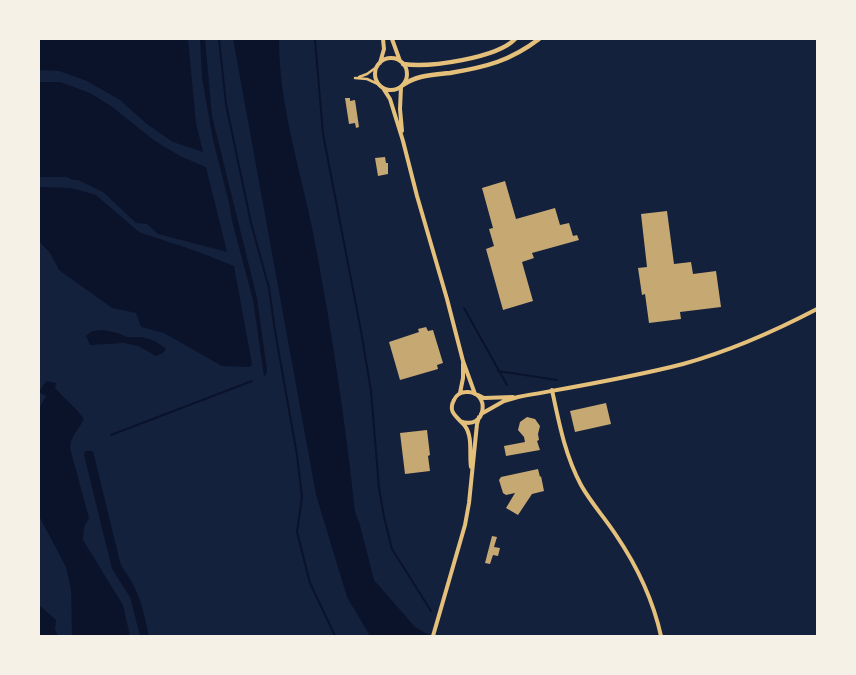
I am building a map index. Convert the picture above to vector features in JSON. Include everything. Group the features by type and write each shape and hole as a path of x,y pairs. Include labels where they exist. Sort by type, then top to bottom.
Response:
{"highway":[{"path":"401,62 424,64 483,56 503,49 516,39"},
{"path":"402,86 420,77 478,68 502,61 526,49 539,39"}],"main road":[{"path":"383,39 383,56 376,76 390,99 463,361 482,404 477,424 465,525 434,636"},
{"path":"392,39 407,73 402,86 400,109 403,141"},
{"path":"379,65 389,59 401,62"},
{"path":"382,86 392,90 402,86"},
{"path":"460,421 468,423 504,401 518,397 695,360 764,335 817,309"},
{"path":"463,361 463,378 460,393 454,399 452,406 453,415 465,426 469,437 472,472"},
{"path":"552,390 570,464 585,491 618,538 636,569 651,604 661,636"},
{"path":"460,393 469,392 484,398 518,397"}],"street":[{"path":"379,65 367,74 355,78 367,79 382,86"}],"water":[{"path":"39,39 188,39 196,123 203,152 173,142 148,125 120,100 87,81 59,71 39,70"},
{"path":"200,39 205,39 212,116 257,298 267,370 264,376 253,300 213,140 202,78"},
{"path":"233,39 279,39 282,88 286,112 313,232 332,337 355,512 374,580 415,627 431,636 370,636 347,597 316,495"},
{"path":"39,82 60,82 90,93 111,106 155,141 182,157 206,167 227,252 158,234 147,224 136,223 103,192 78,180 72,180 67,177 39,177"},
{"path":"39,187 72,188 96,195 139,232 234,266 252,364 250,367 222,366 164,333 141,327 136,313 112,308 59,270 50,253 39,241"},
{"path":"103,330 127,337 143,337 155,341 166,349 163,353 156,356 138,346 124,343 90,345 86,336 92,331"},
{"path":"46,381 56,383 55,388 84,419 73,436 70,448 89,518 84,527 83,540 123,605 130,636 72,636 71,590 66,567 40,518 39,409 46,396 39,392"},
{"path":"85,451 93,451 120,562 137,592 149,636 140,636 130,597 112,569 84,455"},
{"path":"39,605 56,620 55,629 58,636 41,636 39,634"}],"building":[{"path":"345,98 350,98 350,101 355,100 359,127 356,128 355,123 349,124"},
{"path":"385,157 386,163 388,163 388,174 378,176 375,158"},
{"path":"505,181 516,219 555,208 560,225 569,223 573,236 577,235 579,240 532,253 534,258 522,262 533,301 503,310 486,249 494,246 489,229 493,228 482,188"},
{"path":"667,211 674,264 691,262 693,274 716,271 721,307 680,312 681,319 649,323 645,294 642,295 638,268 647,267 641,214"},
{"path":"426,327 428,331 433,330 443,363 437,365 438,369 400,380 389,342 419,332 418,329"},
{"path":"606,403 611,424 575,432 570,411"},
{"path":"527,417 535,419 540,426 539,440 537,441 540,450 506,456 504,446 525,442 524,437 518,430 520,422"},
{"path":"427,430 430,471 405,474 400,433"},
{"path":"538,469 544,491 532,494 518,515 506,508 515,493 506,495 503,493 499,480 501,477"},
{"path":"492,536 497,537 494,547 500,548 498,556 493,555 490,564 485,563"}],"waterway":[{"path":"219,39 226,104 251,223 269,288 297,455 302,497 297,532 310,583 335,636"},
{"path":"315,39 323,134 371,391 379,488 384,517 392,549 431,611"},
{"path":"464,308 507,385"},
{"path":"498,371 557,380"},
{"path":"111,435 252,381"}]}
